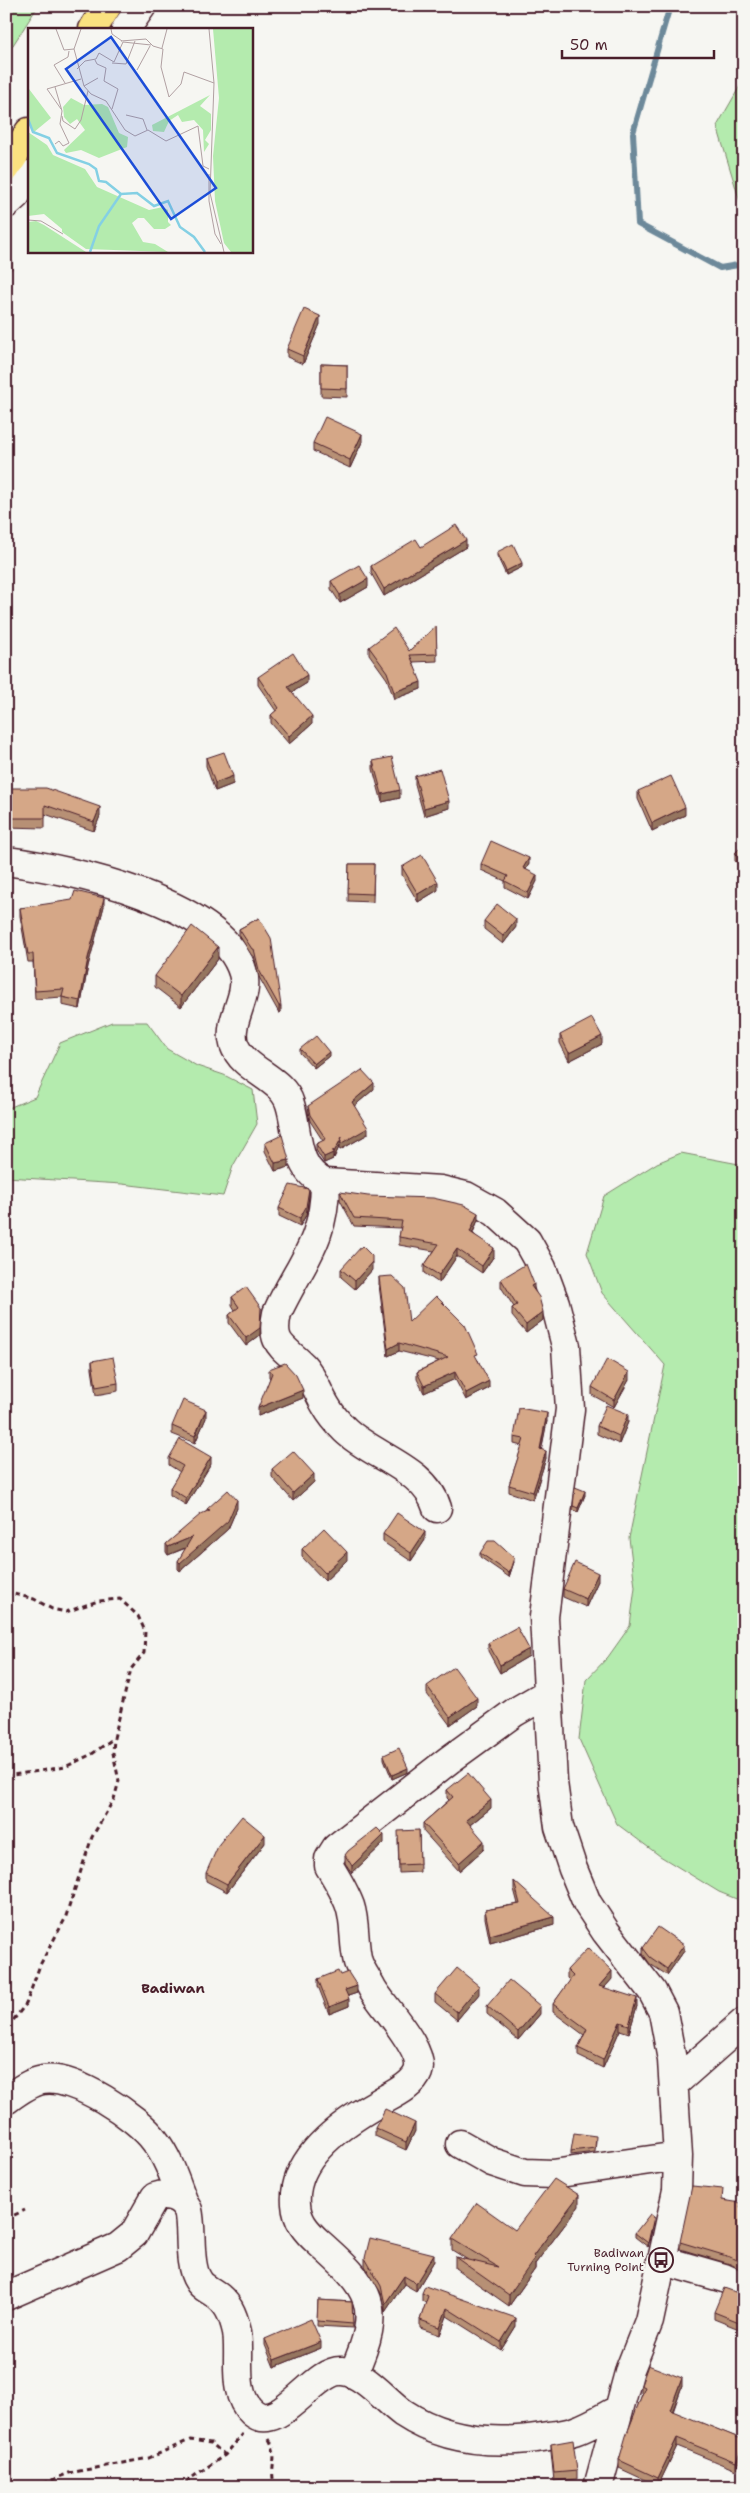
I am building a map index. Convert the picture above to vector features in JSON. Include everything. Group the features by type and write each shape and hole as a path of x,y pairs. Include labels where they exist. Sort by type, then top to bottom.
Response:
{"main road":[{"path":"94,28 107,6"},
{"path":"6,168 28,134"}],"street":[{"path":"127,28 142,6"},
{"path":"6,204 16,195 28,177"},
{"path":"6,861 43,865 106,882 163,902 190,916 219,937 233,954 244,975 244,988 232,1031 234,1044 242,1056 285,1093 290,1102 301,1158 310,1172 325,1183 427,1188 466,1196 495,1212 512,1225 527,1241 542,1268 555,1303 566,1346 570,1409 553,1558 546,1587 544,1617 553,1782 559,1827 572,1869 587,1903 606,1932 652,1991 663,2012 668,2032 674,2084 678,2156 677,2190 649,2321 630,2369 598,2487"},
{"path":"325,1183 325,1203 319,1234 277,1313 274,1324 277,1342 308,1373 336,1421 359,1442 424,1484 433,1497 437,1508"},
{"path":"353,2374 366,2345 369,2329 368,2302 361,2285 351,2271 306,2231 299,2220 296,2205 296,2189 299,2175 321,2146 357,2115 410,2082 418,2073 419,2063 415,2049 407,2036 382,2006 361,1969 357,1954 351,1908 329,1866 329,1859 336,1848 434,1771 516,1712 548,1693"},
{"path":"674,2084 744,2022"},
{"path":"6,2100 22,2088 43,2079 79,2087 139,2123 155,2140 165,2157 189,2216 195,2274 202,2285 224,2300 232,2314 237,2335 241,2391 251,2418 274,2415 287,2408 320,2378 331,2372 342,2370 353,2374 403,2413 429,2428 449,2435 510,2442 574,2432 619,2409"},
{"path":"460,2144 492,2162 525,2174 553,2174 678,2156"},
{"path":"6,2296 118,2247 134,2234 155,2198 173,2196 184,2203"},
{"path":"661,2260 724,2278 744,2288"}],"path":[{"path":"6,1592 34,1599 52,1609 66,1612 98,1601 120,1599 138,1616 145,1631 144,1653 131,1669 114,1738 113,1753 119,1781 114,1799 92,1837 65,1919 40,1965 26,2004 11,2023 6,2025"},
{"path":"6,1776 64,1766 92,1754 114,1738"},
{"path":"6,2219 25,2210"},
{"path":"178,2487 225,2454 239,2441 251,2418 267,2436 275,2451 272,2476 275,2487"},
{"path":"35,2487 69,2473 149,2458 190,2440 211,2443 225,2454"}],"green space":[{"path":"6,6 38,6 6,56"},
{"path":"744,79 744,205 741,205 717,126"},
{"path":"112,1022 147,1022 167,1049 197,1066 224,1075 253,1090 257,1124 233,1166 223,1196 122,1184 6,1177 6,1109 35,1097 60,1043"},
{"path":"681,1153 744,1165 744,1902 719,1892 660,1856 617,1824 579,1739 586,1680 608,1657 630,1626 635,1587 629,1538 665,1365 602,1293 587,1253 604,1196 657,1163"}],"building":[{"path":"6,257 12,260 6,270"},
{"path":"304,309 320,316 303,356 287,349"},
{"path":"321,364 347,365 347,389 321,388"},
{"path":"325,417 362,434 350,460 313,443"},
{"path":"456,525 466,540 384,589 371,566 416,539 421,547"},
{"path":"513,544 522,563 506,571 497,552"},
{"path":"359,565 368,579 340,595 331,581"},
{"path":"436,626 437,654 410,655 421,682 394,692 387,672 369,647 394,628 409,651"},
{"path":"293,653 307,675 288,687 312,716 289,736 271,715 279,708 258,677"},
{"path":"224,752 233,776 215,783 206,758"},
{"path":"392,757 400,790 382,794 373,761"},
{"path":"440,769 449,801 424,808 415,776"},
{"path":"671,776 685,807 652,823 638,791"},
{"path":"6,788 46,788 100,807 94,822 45,805 45,818 6,818"},
{"path":"491,841 529,858 523,868 537,875 528,893 505,881 508,876 481,864"},
{"path":"744,844 744,861 735,853"},
{"path":"422,855 438,882 418,894 402,867"},
{"path":"349,864 374,864 373,894 348,893"},
{"path":"75,891 104,898 88,958 80,1001 62,997 64,989 35,991 33,954 28,954 20,908 72,900"},
{"path":"497,904 516,919 503,936 484,921"},
{"path":"259,918 271,938 281,1006 279,1006 259,970 254,949 252,949 239,929"},
{"path":"192,926 218,947 181,996 155,976"},
{"path":"592,1018 602,1036 569,1053 560,1035"},
{"path":"316,1036 329,1052 314,1064 300,1049"},
{"path":"362,1070 374,1083 352,1102 368,1128 340,1144 342,1137 334,1152 333,1150 333,1153 324,1157 316,1144 326,1139 310,1115 308,1106"},
{"path":"282,1135 289,1160 275,1163 265,1143"},
{"path":"290,1185 309,1189 306,1207 300,1218 279,1208"},
{"path":"340,1192 368,1196 433,1198 464,1205 478,1213 470,1232 494,1248 482,1266 457,1249 439,1275 424,1266 439,1244 399,1237 402,1221 354,1218"},
{"path":"362,1246 372,1256 372,1262 355,1281 341,1269"},
{"path":"526,1264 534,1284 531,1286 539,1297 543,1312 526,1325 512,1308 517,1305 501,1279"},
{"path":"392,1276 405,1288 409,1322 436,1296 465,1325 478,1354 475,1355 489,1381 466,1393 455,1372 424,1386 417,1372 448,1357 399,1343 388,1349 379,1277"},
{"path":"246,1287 261,1308 260,1328 246,1338 229,1315 239,1307 232,1297"},
{"path":"113,1357 118,1383 96,1387 92,1361"},
{"path":"607,1359 629,1372 614,1400 592,1387"},
{"path":"285,1363 296,1375 303,1390 258,1408 272,1373 269,1369"},
{"path":"183,1400 206,1410 195,1436 172,1426"},
{"path":"606,1405 628,1414 619,1436 597,1426"},
{"path":"519,1408 547,1413 540,1449 546,1451 533,1492 509,1485 524,1439 514,1437"},
{"path":"180,1439 211,1457 186,1498 170,1488 183,1466 169,1458"},
{"path":"293,1451 314,1474 293,1493 272,1469"},
{"path":"575,1487 585,1491 578,1508 573,1506"},
{"path":"228,1490 237,1500 228,1521 180,1563 178,1561 192,1537 168,1547 166,1544 201,1514 210,1510 207,1509"},
{"path":"397,1513 425,1532 411,1553 383,1534"},
{"path":"324,1528 347,1552 325,1573 302,1549"},
{"path":"488,1541 495,1541 514,1558 509,1573 480,1553"},
{"path":"575,1562 598,1573 586,1599 563,1589"},
{"path":"517,1627 529,1649 500,1665 488,1643"},
{"path":"454,1667 477,1698 450,1717 427,1686"},
{"path":"399,1748 408,1768 392,1775 384,1755"},
{"path":"468,1773 491,1800 466,1820 484,1841 459,1863 423,1823 453,1797 447,1790"},
{"path":"242,1816 265,1835 227,1884 206,1873 219,1844"},
{"path":"377,1828 384,1835 352,1866 345,1855"},
{"path":"419,1830 420,1864 399,1865 398,1831"},
{"path":"514,1881 554,1917 490,1935 485,1910 520,1904"},
{"path":"658,1927 684,1945 667,1969 650,1957 643,1948"},
{"path":"588,1948 612,1971 599,1986 637,1998 629,2025 620,2022 603,2060 578,2048 587,2029 553,2004 573,1976 567,1970"},
{"path":"457,1968 479,1986 457,2012 435,1994"},
{"path":"338,1971 340,1975 348,1972 357,1986 345,1990 349,1999 329,2007 318,1979"},
{"path":"509,1980 540,2006 518,2032 487,2006"},
{"path":"385,2109 415,2123 406,2142 375,2128"},
{"path":"574,2133 596,2136 595,2148 571,2151"},
{"path":"554,2179 579,2195 533,2256 535,2258 509,2295 455,2257 498,2267 452,2239 477,2203 515,2230"},
{"path":"692,2186 723,2189 722,2200 741,2203 740,2207 744,2208 744,2264 730,2257 680,2242"},
{"path":"650,2214 654,2217 648,2243 635,2233"},
{"path":"370,2238 434,2254 416,2283 404,2276 385,2304 381,2286 365,2258"},
{"path":"425,2286 516,2318 501,2342 447,2308 440,2327 420,2320 428,2296 422,2293"},
{"path":"724,2288 744,2295 744,2324 714,2312"},
{"path":"318,2300 352,2302 353,2324 317,2321"},
{"path":"311,2319 321,2342 274,2360 265,2339"},
{"path":"648,2365 682,2378 670,2410 744,2440 736,2462 677,2438 658,2478 619,2460 645,2387 641,2385"},
{"path":"573,2440 577,2471 554,2473 551,2444"}],"waterway":[{"path":"670,6 633,133 638,224 720,268 744,264"}],"place":[{"name":"Badiwan Turning Point","path":"661,2260"}],"district":[{"name":"Badiwan","path":"173,1988"}]}
